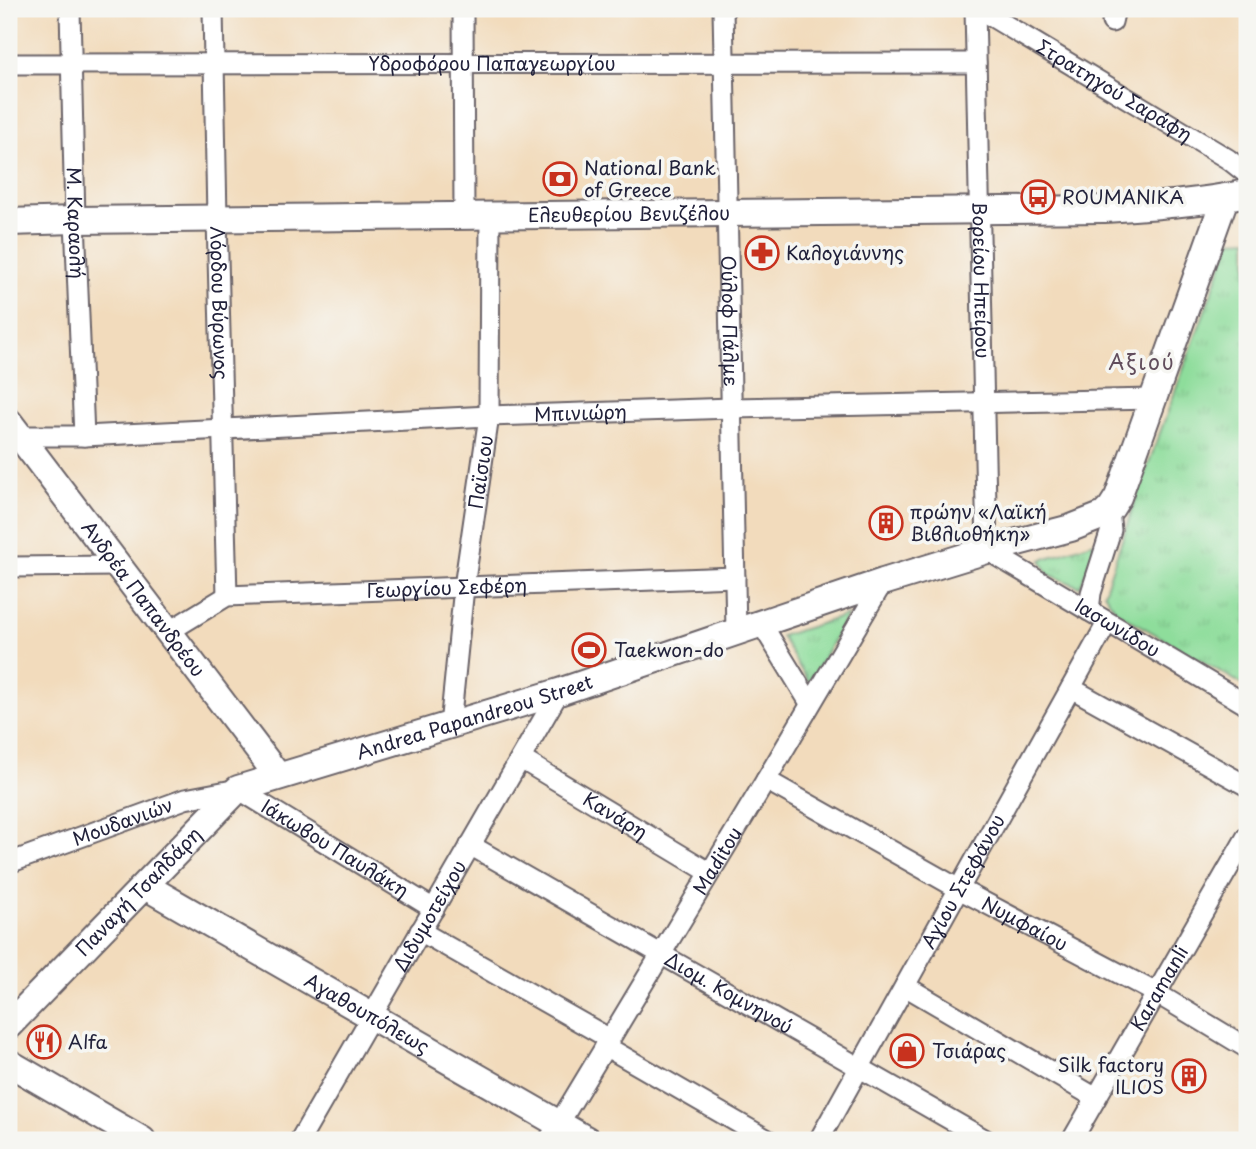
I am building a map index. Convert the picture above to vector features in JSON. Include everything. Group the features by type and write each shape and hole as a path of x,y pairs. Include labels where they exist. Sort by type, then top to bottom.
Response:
{"street":[{"name":"Μ. Καραολή","path":"70,9 84,436"},
{"name":"Λόρδου Βύρωνος","path":"213,9 227,596"},
{"path":"463,9 464,216"},
{"name":"Ούλοφ Πάλμε","path":"723,9 736,631"},
{"name":"Βορείου Ηπείρου","path":"977,9 987,550"},
{"name":"Στρατηγού Σαράφη","path":"977,9 1228,159 1247,174"},
{"name":"Υδροφόρου Παπαγεωργίου","path":"9,64 976,63"},
{"path":"1089,611 1091,593 1111,530 1109,510 1118,497 1153,399 1236,195"},
{"name":"Ελευθερίου Βενιζέλου","path":"9,222 1103,209 1171,204 1236,195"},
{"name":"Παϊσιου","path":"450,726 464,587 489,416 490,216"},
{"name":"Μπινιώρη","path":"12,431 84,436 489,416 1153,399"},
{"name":"Ανδρέα Παπανδρέου","path":"12,431 278,776"},
{"name":"Andrea Papandreou Street","path":"278,776 559,692 883,582 1071,528 1098,518 1109,510"},
{"name":"Ιασωνίδου","path":"987,550 1247,705"},
{"path":"9,567 118,566"},
{"name":"Γεωργίου Σεφέρη","path":"168,632 227,596 735,577"},
{"name":"Maditou","path":"554,1132 883,582"},
{"path":"761,623 810,703"},
{"name":"Αγίου Στεφάνου","path":"819,1140 1107,623"},
{"path":"1071,688 1247,786"},
{"name":"Διδυμοτείχου","path":"300,1140 559,692"},
{"name":"Κανάρη","path":"521,759 709,873"},
{"name":"Παναγή Τσαλδάρη","path":"9,1025 238,789 278,776"},
{"name":"Νυμφαίου","path":"766,780 959,889 1156,993 1247,1048"},
{"name":"Μουδανιών","path":"9,863 185,799 238,789"},
{"name":"Ιάκωβου Παυλάκη","path":"238,789 434,909"},
{"name":"Karamanli","path":"1072,1140 1247,836"},
{"name":"Διομ. Κομνηνού","path":"470,845 986,1140"},
{"name":"Αγαθουπόλεως","path":"145,886 370,1016 554,1132 587,1140"},
{"path":"420,931 768,1140"},
{"path":"905,986 1096,1098"},
{"path":"9,1063 142,1140"}],"green space":[{"path":"1247,239 1247,687 1117,612 1104,593 1231,240"},
{"path":"1094,542 1095,552 1080,587 1048,574 1041,560"},
{"path":"848,615 809,683 781,636"}],"place":[{"name":"National Bank of Greece","path":"560,179"},
{"name":"ROUMANIKA","path":"1038,197"},
{"name":"Καλογιάννης","path":"762,253"},
{"name":"πρώην «Λαϊκή Βιβλιοθήκη»","path":"886,523"},
{"name":"Taekwon-do","path":"589,650"},
{"name":"Alfa","path":"44,1042"},
{"name":"Τσιάρας","path":"907,1051"},
{"name":"Silk factory ILIOS","path":"1189,1076"}],"district":[{"name":"Αξιού","path":"1142,363"}]}
